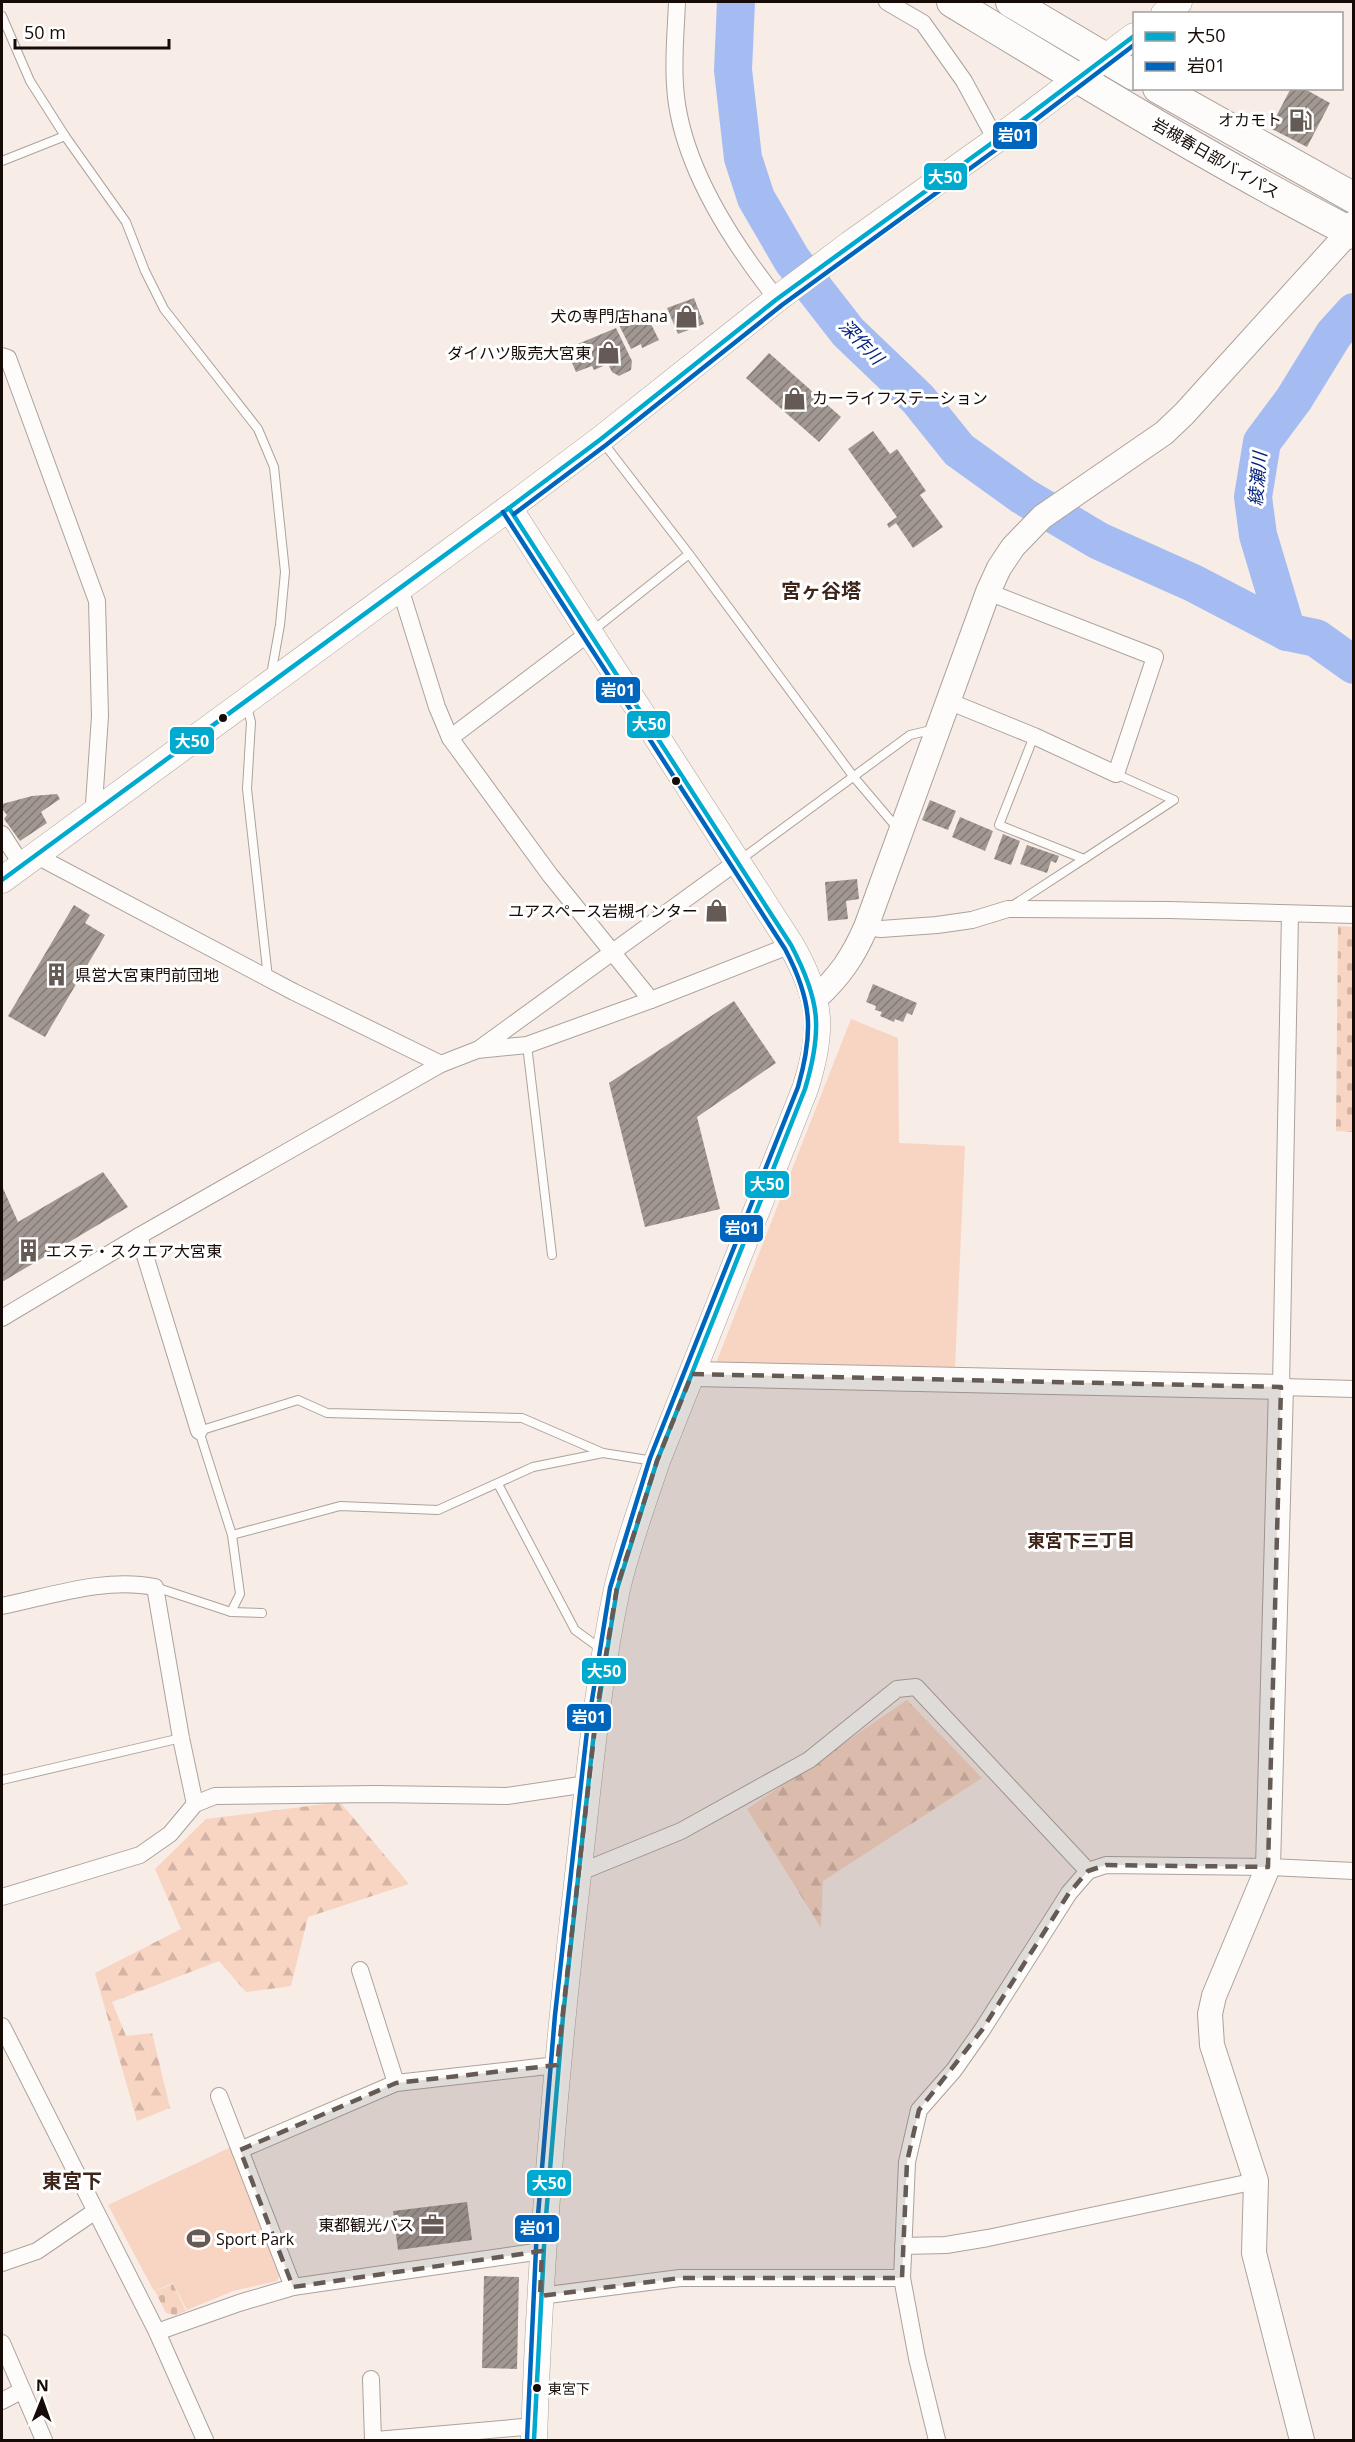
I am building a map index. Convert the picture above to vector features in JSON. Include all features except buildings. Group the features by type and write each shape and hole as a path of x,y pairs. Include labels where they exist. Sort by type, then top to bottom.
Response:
{"highway":[{"name":"岩槻春日部バイパス","path":"952,2 1079,80 1279,194 1352,230"},
{"path":"1011,2 1133,74"},
{"name":"岩槻春日部バイパス","path":"1162,90 1353,198"}],"main road":[{"path":"1166,12 1179,2"},
{"path":"2,880 601,439 850,244 1079,80 1133,37"},
{"path":"508,508 791,945 808,978 815,999 818,1019 816,1043 807,1081 657,1461 617,1587 605,1653 587,1784 557,2065 542,2251 535,2433"}],"street":[{"path":"677,2 675,85 682,127 706,191 732,235 781,297"},
{"path":"888,2 923,23 964,81 996,140"},
{"path":"815,999 832,983 854,954 866,927 988,592 999,568 1027,531 1042,517 1164,433 1184,414 1352,230"},
{"path":"2,356 8,358 97,601 100,716 94,804 99,809"},
{"path":"400,588 437,707 450,738 550,875 651,1000"},
{"path":"948,700 1116,774 1155,657 988,592"},
{"path":"450,738 589,633"},
{"path":"2,834 28,860 441,1064"},
{"path":"2,1318 139,1236 441,1064 477,1050 738,861"},
{"path":"866,927 881,929 937,925 972,920 1008,909 1170,910 1353,915"},
{"path":"1290,914 1281,1387 1268,1867 1214,1996 1210,2014 1212,2045 1256,2181 1254,2253 1302,2440"},
{"path":"477,1050 527,1045 651,1000 791,945"},
{"path":"139,1236 200,1431"},
{"path":"692,1374 1353,1389"},
{"path":"2,1606 99,1586 133,1582 155,1587 181,1738 195,1804"},
{"path":"578,1873 681,1831 809,1760 897,1689 916,1687 1088,1871"},
{"path":"2,1897 140,1855 170,1834 195,1804 215,1796 376,1794 507,1796 587,1784"},
{"path":"937,2440 917,2358 902,2278 907,2162 919,2110 954,2070 982,2030 1069,1893 1088,1871 1106,1865 1268,1867 1353,1871"},
{"path":"360,1970 396,2083"},
{"path":"2,2026 94,2212 157,2332 205,2440"},
{"path":"240,2150 396,2083 557,2065"},
{"path":"219,2096 293,2287"},
{"path":"903,2246 946,2245 988,2238 1256,2181"},
{"path":"2,2263 37,2251 94,2212"},
{"path":"157,2332 293,2287 542,2251"},
{"path":"540,2296 680,2278 902,2278"},
{"path":"2,2343 44,2440"},
{"path":"371,2379 374,2440 535,2433"},
{"path":"2,2401 21,2391"}],"lane":[{"path":"2,16 30,81 65,136 126,222 145,271 164,309 258,429 274,467 285,572 280,625 270,682"},
{"path":"2,161 65,136"},
{"path":"601,439 690,554 853,776 901,832"},
{"path":"589,633 690,554"},
{"path":"245,700 250,711 251,722 247,789 268,978"},
{"path":"738,861 910,735 938,728"},
{"path":"1034,736 999,825 1084,859"},
{"path":"1008,909 1174,800 1116,774"},
{"path":"527,1045 552,1255"},
{"path":"231,1612 240,1594 232,1535 200,1431 298,1400 327,1413 522,1418 603,1453 657,1461"},
{"path":"232,1535 340,1506 438,1510 533,1467 603,1453"},
{"path":"498,1484 575,1630 605,1653"},
{"path":"155,1587 231,1612 262,1613"},
{"path":"2,1780 181,1738"}],"highlighted area":[{"path":"692,1374 1281,1387 1268,1867 1106,1865 1088,1871 1069,1893 982,2030 919,2110 907,2162 902,2278 680,2278 540,2296 542,2251 293,2287 240,2150 396,2083 557,2065 597,1709 617,1587 657,1461"}],"green space":[{"path":"1338,926 1353,927 1353,1132 1336,1131"},
{"path":"851,1019 898,1038 899,1143 965,1146 955,1367 716,1363"},
{"path":"907,1700 982,1778 823,1881 821,1928 747,1809"},
{"path":"340,1802 409,1884 308,1917 291,1986 246,1992 219,1961 112,2002 126,2036 152,2033 170,2108 137,2121 95,1973 181,1929 155,1869 206,1819"},
{"name":"Sport Park","path":"235,2145 281,2273 277,2281 233,2291 187,2310 173,2283 154,2291 108,2205"},
{"path":"173,2284 186,2311 175,2315 166,2313 155,2291"}],"waterway":[{"name":"深作川","path":"736,2 733,70 743,158 756,198 792,260 848,332 918,399 959,450 1023,496 1099,541 1193,583 1287,632 1316,638 1354,665"},
{"name":"綾瀬川","path":"1287,632 1258,535 1253,497 1262,442 1294,399 1334,334 1354,312"}],"transit line":[{"name":"大50","path":"2,880 509,508 601,439 777,299 996,140 1133,37"},
{"name":"岩01","path":"514,514 606,445 782,305 1001,146 1133,46"},
{"name":"大50","path":"509,508 791,945 808,982 816,1015 814,1049 805,1089 657,1461 617,1589 594,1732 563,2016 545,2228 534,2440"},
{"name":"岩01","path":"503,512 785,949 801,984 808,1016 807,1049 798,1087 650,1458 610,1588 587,1731 555,2015 537,2227 527,2440"}],"place":[{"name":"オカモト","path":"1300,120"},
{"name":"犬の専門店hana","path":"686,316"},
{"name":"ダイハツ販売大宮東","path":"609,353"},
{"name":"カーライフステーション","path":"794,398"},
{"name":"ユアスペース岩槻インター","path":"716,911"},
{"name":"県営大宮東門前団地","path":"57,975"},
{"name":"エステ・スクエア大宮東","path":"28,1251"},
{"name":"東都観光バス","path":"432,2225"},
{"name":"Sport Park","path":"198,2239"},
{"name":"東宮下","path":"537,2388"}],"district":[{"name":"宮ヶ谷塔","path":"821,591"},
{"name":"東宮下三丁目","path":"1081,1541"},
{"name":"東宮下","path":"72,2181"}]}
